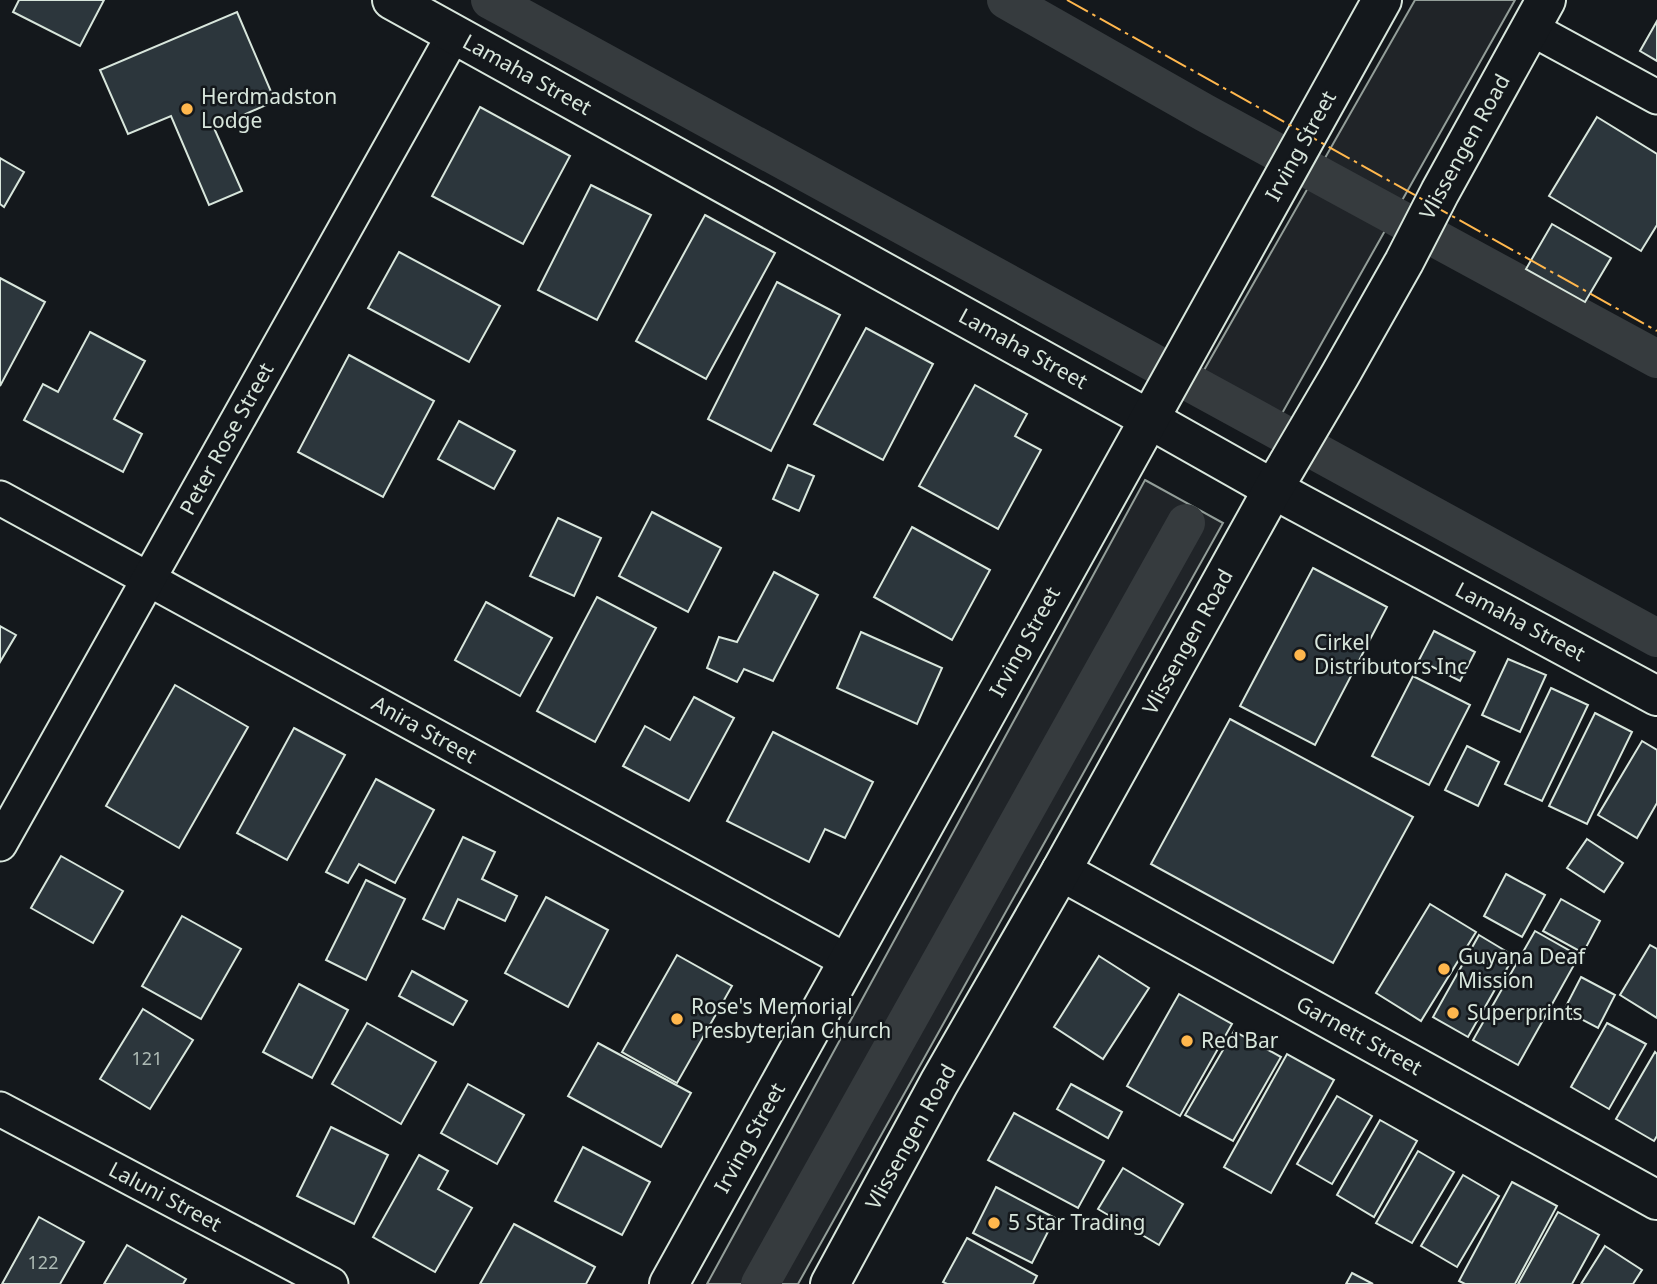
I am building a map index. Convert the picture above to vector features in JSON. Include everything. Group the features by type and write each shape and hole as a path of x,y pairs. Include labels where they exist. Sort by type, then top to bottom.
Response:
{"main road":[{"name":"Lamaha Street","path":"392,0 1156,407 1273,489 1657,696"},
{"name":"Irving Street","path":"669,1284 1382,0"},
{"name":"Vlissengen Road","path":"830,1284 939,1083 1404,261 1538,14"},
{"name":"Garnett Street","path":"1061,871 1657,1200"}],"street":[{"path":"1538,14 1657,97"},
{"name":"Peter Rose Street","path":"0,844 454,34"},
{"name":"Anira Street","path":"0,498 847,961"},
{"name":"Laluni Street","path":"0,1109 331,1284"}],"shaded area":[{"path":"1415,0 1515,0 1267,440 1191,393"},
{"path":"1145,480 1223,523 798,1284 707,1284"}],"building":[{"path":"19,0 104,0 80,46 13,12"},
{"name":"Herdmadston Lodge","path":"237,12 275,101 214,128 242,191 209,205 171,116 128,134 100,70"},
{"path":"1657,21 1657,61 1640,51"},
{"path":"480,107 570,156 523,244 432,196"},
{"path":"1597,117 1657,154 1657,225 1641,251 1549,196"},
{"path":"0,158 24,172 4,207 0,204"},
{"path":"591,185 651,215 597,320 538,290"},
{"path":"705,215 775,253 706,379 636,341"},
{"path":"1552,224 1611,258 1585,302 1526,269"},
{"path":"399,252 500,306 469,362 368,308"},
{"path":"0,278 45,302 0,386"},
{"path":"777,282 840,315 771,451 708,419"},
{"path":"866,328 933,364 883,460 814,424"},
{"path":"90,332 145,361 114,419 142,434 123,472 24,420 43,384 58,392"},
{"path":"349,355 434,401 383,497 298,452"},
{"path":"975,385 1027,414 1015,436 1041,450 998,529 919,486"},
{"path":"459,421 515,451 494,489 438,459"},
{"path":"788,465 814,476 799,511 773,499"},
{"path":"652,512 721,548 688,612 619,576"},
{"path":"558,518 601,538 574,596 530,576"},
{"path":"912,527 990,570 952,640 874,597"},
{"path":"1313,568 1387,607 1315,745 1240,706"},
{"path":"774,572 818,595 773,681 744,669 737,682 707,668 719,637 737,642"},
{"path":"597,597 656,628 595,742 537,711"},
{"path":"486,602 552,638 520,696 455,660"},
{"path":"0,626 16,635 0,662"},
{"path":"1434,631 1475,652 1460,681 1419,660"},
{"path":"861,632 942,668 917,724 837,688"},
{"path":"1508,659 1546,675 1520,732 1482,715"},
{"path":"1413,676 1470,705 1429,785 1372,756"},
{"path":"175,685 248,727 179,848 106,806"},
{"path":"1551,688 1588,705 1542,801 1505,784"},
{"path":"694,697 734,718 689,801 623,766 645,726 670,740"},
{"path":"1595,713 1632,732 1587,824 1549,806"},
{"path":"1230,719 1413,817 1333,963 1151,864"},
{"path":"294,728 345,755 287,860 237,833"},
{"path":"773,732 873,782 845,838 825,829 809,862 727,821"},
{"path":"1642,741 1657,750 1657,803 1637,838 1598,815"},
{"path":"1467,746 1499,762 1478,806 1445,790"},
{"path":"376,779 434,810 395,883 359,864 348,883 326,872"},
{"path":"463,837 495,852 482,879 517,896 505,921 458,899 444,929 423,919"},
{"path":"1587,839 1623,863 1604,892 1567,868"},
{"path":"61,856 123,891 93,943 31,908"},
{"path":"1506,874 1545,895 1522,937 1484,916"},
{"path":"366,880 405,899 366,980 326,960"},
{"path":"546,897 608,930 568,1007 505,973"},
{"path":"1561,899 1600,921 1583,953 1543,931"},
{"path":"1430,904 1476,932 1421,1021 1376,993"},
{"path":"182,916 241,949 201,1019 142,986"},
{"path":"1535,931 1579,956 1518,1065 1473,1040"},
{"path":"1479,935 1514,956 1468,1037 1433,1017"},
{"path":"1650,945 1657,949 1657,1018 1620,995"},
{"name":"Rose's Memorial Presbyterian Church","path":"677,955 732,986 677,1083 622,1052"},
{"path":"1099,956 1149,988 1103,1059 1054,1027"},
{"path":"412,971 467,1001 453,1025 399,996"},
{"path":"1581,977 1615,995 1598,1028 1564,1010"},
{"path":"299,984 348,1010 312,1078 263,1052"},
{"path":"1179,994 1232,1024 1180,1116 1127,1086"},
{"path":"143,1009 193,1040 150,1109 100,1079"},
{"path":"367,1023 436,1062 401,1124 332,1084"},
{"path":"1607,1023 1646,1044 1609,1109 1571,1087"},
{"path":"1234,1031 1281,1057 1233,1141 1185,1115"},
{"path":"598,1043 691,1093 661,1147 568,1096"},
{"path":"1655,1052 1657,1136 1654,1141 1616,1119"},
{"path":"1287,1054 1334,1080 1271,1193 1224,1167"},
{"path":"468,1084 524,1115 497,1164 441,1133"},
{"path":"1071,1084 1122,1112 1108,1138 1057,1109"},
{"path":"1337,1096 1372,1116 1332,1184 1297,1164"},
{"path":"1014,1113 1104,1161 1078,1208 988,1160"},
{"path":"1380,1120 1417,1141 1374,1217 1337,1195"},
{"path":"331,1127 388,1155 354,1224 297,1196"},
{"path":"583,1147 650,1182 622,1235 555,1201"},
{"path":"1418,1151 1454,1172 1412,1243 1376,1223"},
{"path":"419,1155 448,1171 438,1189 472,1208 435,1272 373,1237"},
{"path":"1123,1168 1183,1204 1159,1245 1098,1209"},
{"path":"1463,1175 1499,1196 1457,1267 1421,1246"},
{"path":"1512,1182 1557,1206 1515,1284 1465,1284 1459,1281"},
{"path":"996,1187 1055,1218 1032,1263 973,1233"},
{"path":"1558,1212 1599,1235 1572,1284 1518,1284"},
{"path":"39,1217 84,1242 60,1284 2,1284"},
{"path":"514,1224 595,1267 586,1284 480,1284"},
{"path":"967,1238 1037,1276 1033,1284 943,1282"},
{"path":"127,1245 186,1279 183,1284 104,1284"},
{"path":"1605,1246 1642,1270 1633,1284 1581,1284"},
{"path":"1352,1273 1373,1284 1346,1284"}],"waterway":[{"path":"490,0 1657,638"},
{"path":"1006,0 1205,113 1657,359"},
{"path":"760,1284 1186,523"}],"power":[{"path":"1067,0 1657,331"}],"place":[{"name":"Herdmadston Lodge","path":"187,109"},
{"name":"Cirkel Distributors Inc","path":"1300,655"},
{"name":"Guyana Deaf Mission","path":"1444,969"},
{"name":"Superprints","path":"1453,1013"},
{"name":"Rose's Memorial Presbyterian Church","path":"677,1019"},
{"name":"Red Bar","path":"1187,1041"},
{"name":"5 Star Trading","path":"994,1223"}]}
